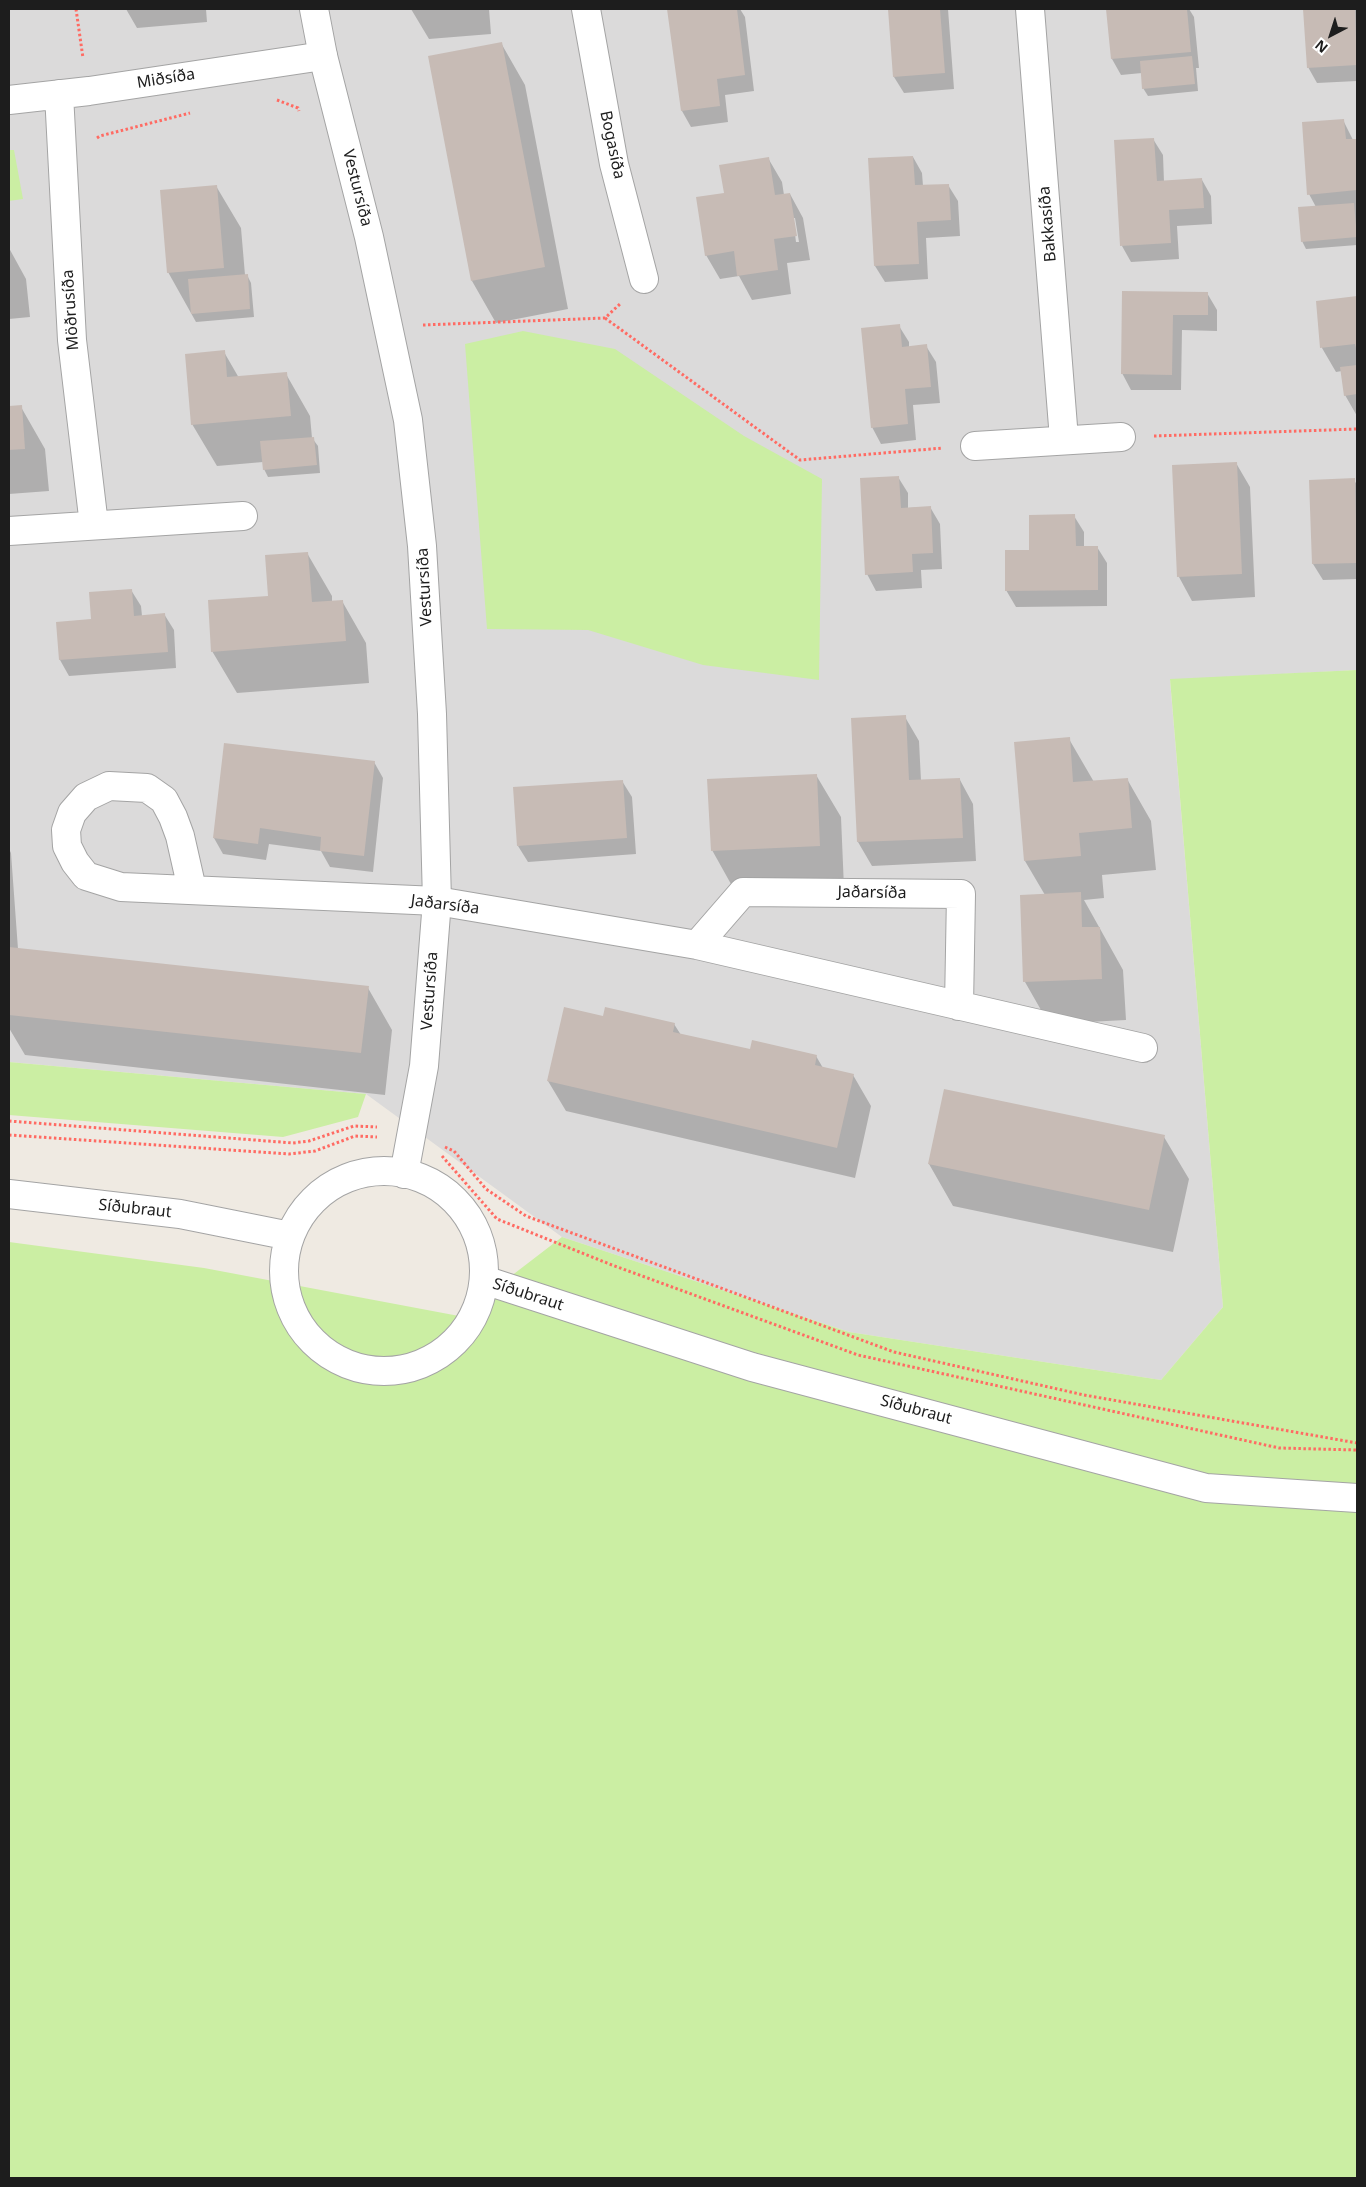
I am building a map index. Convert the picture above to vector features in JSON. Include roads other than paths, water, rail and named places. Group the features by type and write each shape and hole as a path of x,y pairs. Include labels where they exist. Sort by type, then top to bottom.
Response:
{"street":[{"name":"Vestursíða","path":"314,9 323,56 369,237 408,420 422,546 432,714 437,901 424,1066 404,1174"},
{"name":"Bogasíða","path":"586,9 614,164 644,279"},
{"name":"Bakkasíða","path":"1030,9 1064,439"},
{"name":"Miðsíða","path":"9,100 89,91 323,56"},
{"name":"Möðrusíða","path":"59,94 72,340 94,525"},
{"path":"975,446 1064,439 1121,437"},
{"path":"9,531 243,516"},
{"name":"Jaðarsíða","path":"192,889 180,836 172,816 164,800 147,788 109,786 86,797 72,813 66,830 67,846 75,862 86,876 121,887 437,901 697,945 1143,1048"},
{"name":"Jaðarsíða","path":"697,945 743,892 961,894 959,1006"},
{"path":"393,1171 404,1174 419,1177 442,1189 461,1207 476,1229 483,1254 484,1280 477,1311 460,1337 437,1357 408,1369 377,1372 347,1365 320,1349 299,1326 287,1298 284,1266 290,1236 302,1213 320,1194 342,1180 367,1172 393,1171"},
{"name":"Síðubraut","path":"9,1194 180,1214 290,1236"},
{"name":"Síðubraut","path":"484,1280 752,1367 1206,1488 1357,1498"}]}
